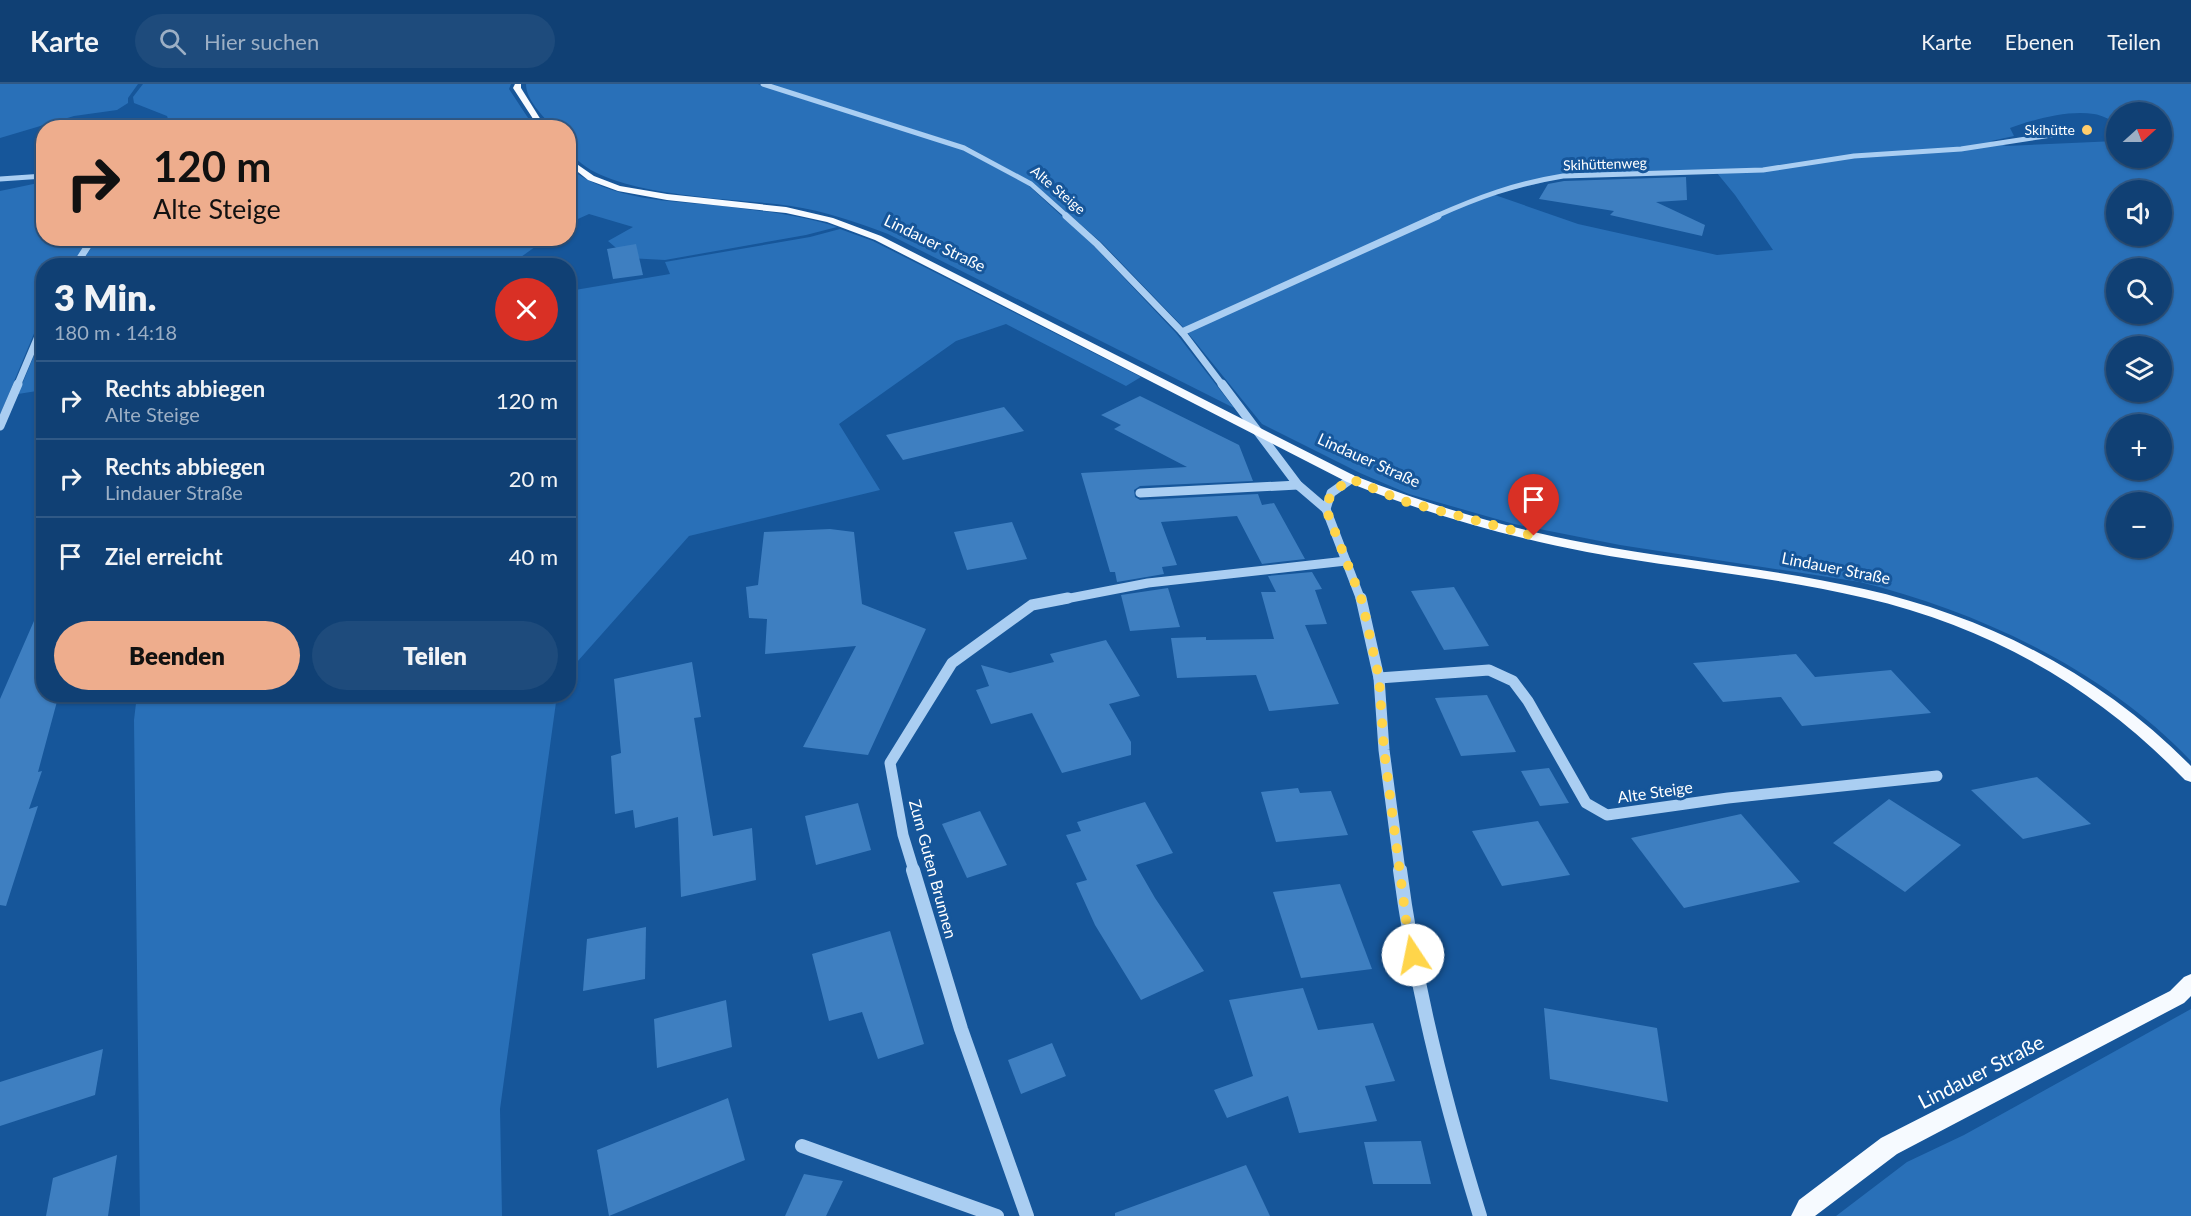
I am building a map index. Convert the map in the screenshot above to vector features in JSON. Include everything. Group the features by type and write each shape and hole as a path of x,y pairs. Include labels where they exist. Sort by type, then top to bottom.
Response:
{"main road":[{"path":"518,84 517,88 537,120"},
{"name":"Lindauer Straße","path":"576,166 591,178 618,188 667,197 786,210 830,220 878,238 1351,479 1403,501 1512,532 1621,554 1822,586 1897,601 1970,626 2038,657 2107,701 2163,745 2191,776"},
{"name":"Lindauer Straße","path":"1803,1216 1807,1208 1889,1146 2177,996 2191,983"}],"street":[{"name":"Alte Steige","path":"763,84 964,148 1031,184 1097,244 1182,332 1298,486 1326,509"},
{"name":"Skihüttenweg","path":"1182,332 1488,193 1530,181 1563,176 1763,170 1854,156 1961,149 2058,134"},
{"path":"0,179 36,177"},
{"path":"0,426 36,341"},
{"path":"1351,479 1331,493 1326,509 1362,601 1379,678 1384,750 1408,935 1459,1148 1480,1216"},
{"path":"1140,493 1298,486"},
{"name":"Zum Guten Brunnen","path":"1026,1216 957,1018 903,835 890,763 952,663 1032,605 1148,583 1346,561"},
{"name":"Alte Steige","path":"1379,678 1489,670 1513,681 1528,701 1586,803 1607,815 1728,798 1937,776"},
{"path":"802,1146 997,1216"}],"shaded area":[{"path":"0,84 138,84 128,98 128,103 117,110 61,120 36,120 36,127 0,138"},
{"path":"143,84 511,84 509,89 529,120 168,120 167,116 134,103 133,97"},
{"path":"526,84 758,84 962,149 1028,185 1093,245 1176,333 1234,408 888,234 840,217 804,208 671,193 638,187 608,178 585,166 576,156 576,120 546,120 532,102"},
{"path":"769,84 2191,84 2191,761 2157,728 2080,672 1995,628 1950,610 1860,582 1620,545 1514,524 1409,494 1360,473 1262,424 1183,327 1102,243 1034,184 968,147","holes":["2106,102 2172,102 2172,168 2106,168 2106,141 2006,146 1991,141 2014,136 2010,128 2041,119 2063,114 2084,113 2106,118","1717,173 1773,250 1717,255 1578,224 1492,194 1566,177"]},
{"path":"576,172 603,187 622,193 780,214 837,227 806,235 665,260 628,258 608,241 633,227 589,214 576,220"},
{"path":"36,183 36,246 85,246 77,258 36,258 36,329 0,415 0,191"},
{"path":"840,229 873,241 1141,377 1126,386 1006,324 956,341 839,424 880,490 689,536 576,663 576,290 670,274 665,262 810,237"},
{"path":"92,246 536,246 520,258 84,258"},
{"path":"36,351 36,391 18,394"},
{"path":"136,702 556,702 500,1109 502,1216 140,1216 134,720"},
{"path":"2191,1009 2191,1216 1836,1216 1907,1162 1964,1135"}],"building":[{"path":"1686,177 1687,200 1656,202 1705,225 1702,236 1610,215 1614,211 1539,199 1548,184 1564,181"},
{"path":"636,244 643,275 613,279 607,249"},
{"path":"1140,396 1239,445 1253,481 1140,486 1134,490 1135,497 1140,500 1258,494 1262,505 1274,503 1305,559 1262,564 1237,516 1161,522 1177,565 1162,567 1164,574 1117,582 1115,572 1110,572 1081,473 1187,467 1114,429 1121,425 1101,415"},
{"path":"1004,407 1024,431 903,460 886,435"},
{"path":"1012,522 1027,559 967,570 954,532"},
{"path":"830,529 854,532 862,604 926,629 868,755 803,747 856,646 765,654 767,619 749,618 746,587 758,585 764,532"},
{"path":"1312,572 1322,589 1315,590 1327,624 1305,625 1339,704 1269,711 1256,675 1177,678 1171,638 1274,639 1261,592 1276,592 1268,576"},
{"path":"1454,587 1489,646 1444,650 1411,591"},
{"path":"1168,588 1180,627 1130,631 1121,595"},
{"path":"36,616 36,702 57,702 38,772 42,771 29,809 38,806 6,906 0,905 0,699"},
{"path":"1106,640 1140,696 1109,704 1131,742 1131,755 1062,773 1032,713 991,724 976,690 989,686 981,665 1010,673 1054,662 1050,654"},
{"path":"1796,654 1815,677 1891,670 1931,713 1802,726 1781,697 1723,702 1693,663"},
{"path":"692,662 701,717 694,718 713,836 752,828 756,880 681,897 678,817 635,828 633,810 615,814 611,756 621,753 614,679"},
{"path":"1487,695 1516,752 1461,756 1435,698"},
{"path":"1549,768 1569,803 1540,806 1521,771"},
{"path":"2037,777 2091,824 2023,839 1971,790"},
{"path":"1298,788 1300,793 1331,791 1348,835 1276,842 1261,792"},
{"path":"1889,799 1961,845 1905,892 1833,843"},
{"path":"1145,802 1173,853 1136,865 1155,898 1204,971 1141,1000 1095,925 1076,883 1087,880 1066,835 1081,831 1077,822"},
{"path":"858,803 871,850 816,865 805,816"},
{"path":"980,811 1007,865 967,878 942,824"},
{"path":"1741,814 1800,882 1684,908 1631,838"},
{"path":"1538,821 1570,875 1502,886 1472,831"},
{"path":"1340,884 1372,969 1301,978 1273,892"},
{"path":"646,927 645,979 583,991 587,939"},
{"path":"890,931 924,1044 878,1059 862,1012 829,1021 812,954"},
{"path":"1303,988 1318,1030 1373,1023 1395,1081 1365,1086 1377,1121 1299,1133 1288,1096 1227,1118 1214,1090 1253,1076 1229,1000"},
{"path":"726,1000 732,1047 657,1068 654,1019"},
{"path":"1544,1008 1657,1028 1668,1102 1550,1079"},
{"path":"1052,1043 1066,1076 1021,1094 1008,1060"},
{"path":"103,1049 95,1095 0,1126 0,1082"},
{"path":"728,1098 745,1160 609,1216 597,1150"},
{"path":"1421,1141 1431,1184 1373,1184 1364,1142"},
{"path":"117,1155 108,1216 46,1216 53,1178"},
{"path":"1246,1165 1270,1216 1115,1216 1115,1213"},
{"path":"804,1174 843,1181 826,1216 785,1216"}],"place":[{"name":"Skihütte","path":"2087,130"}],"route":[{"path":"1413,955 1408,935 1384,750 1379,678 1362,601 1326,509 1331,493 1351,479 1403,501 1512,532 1534,536"}]}
